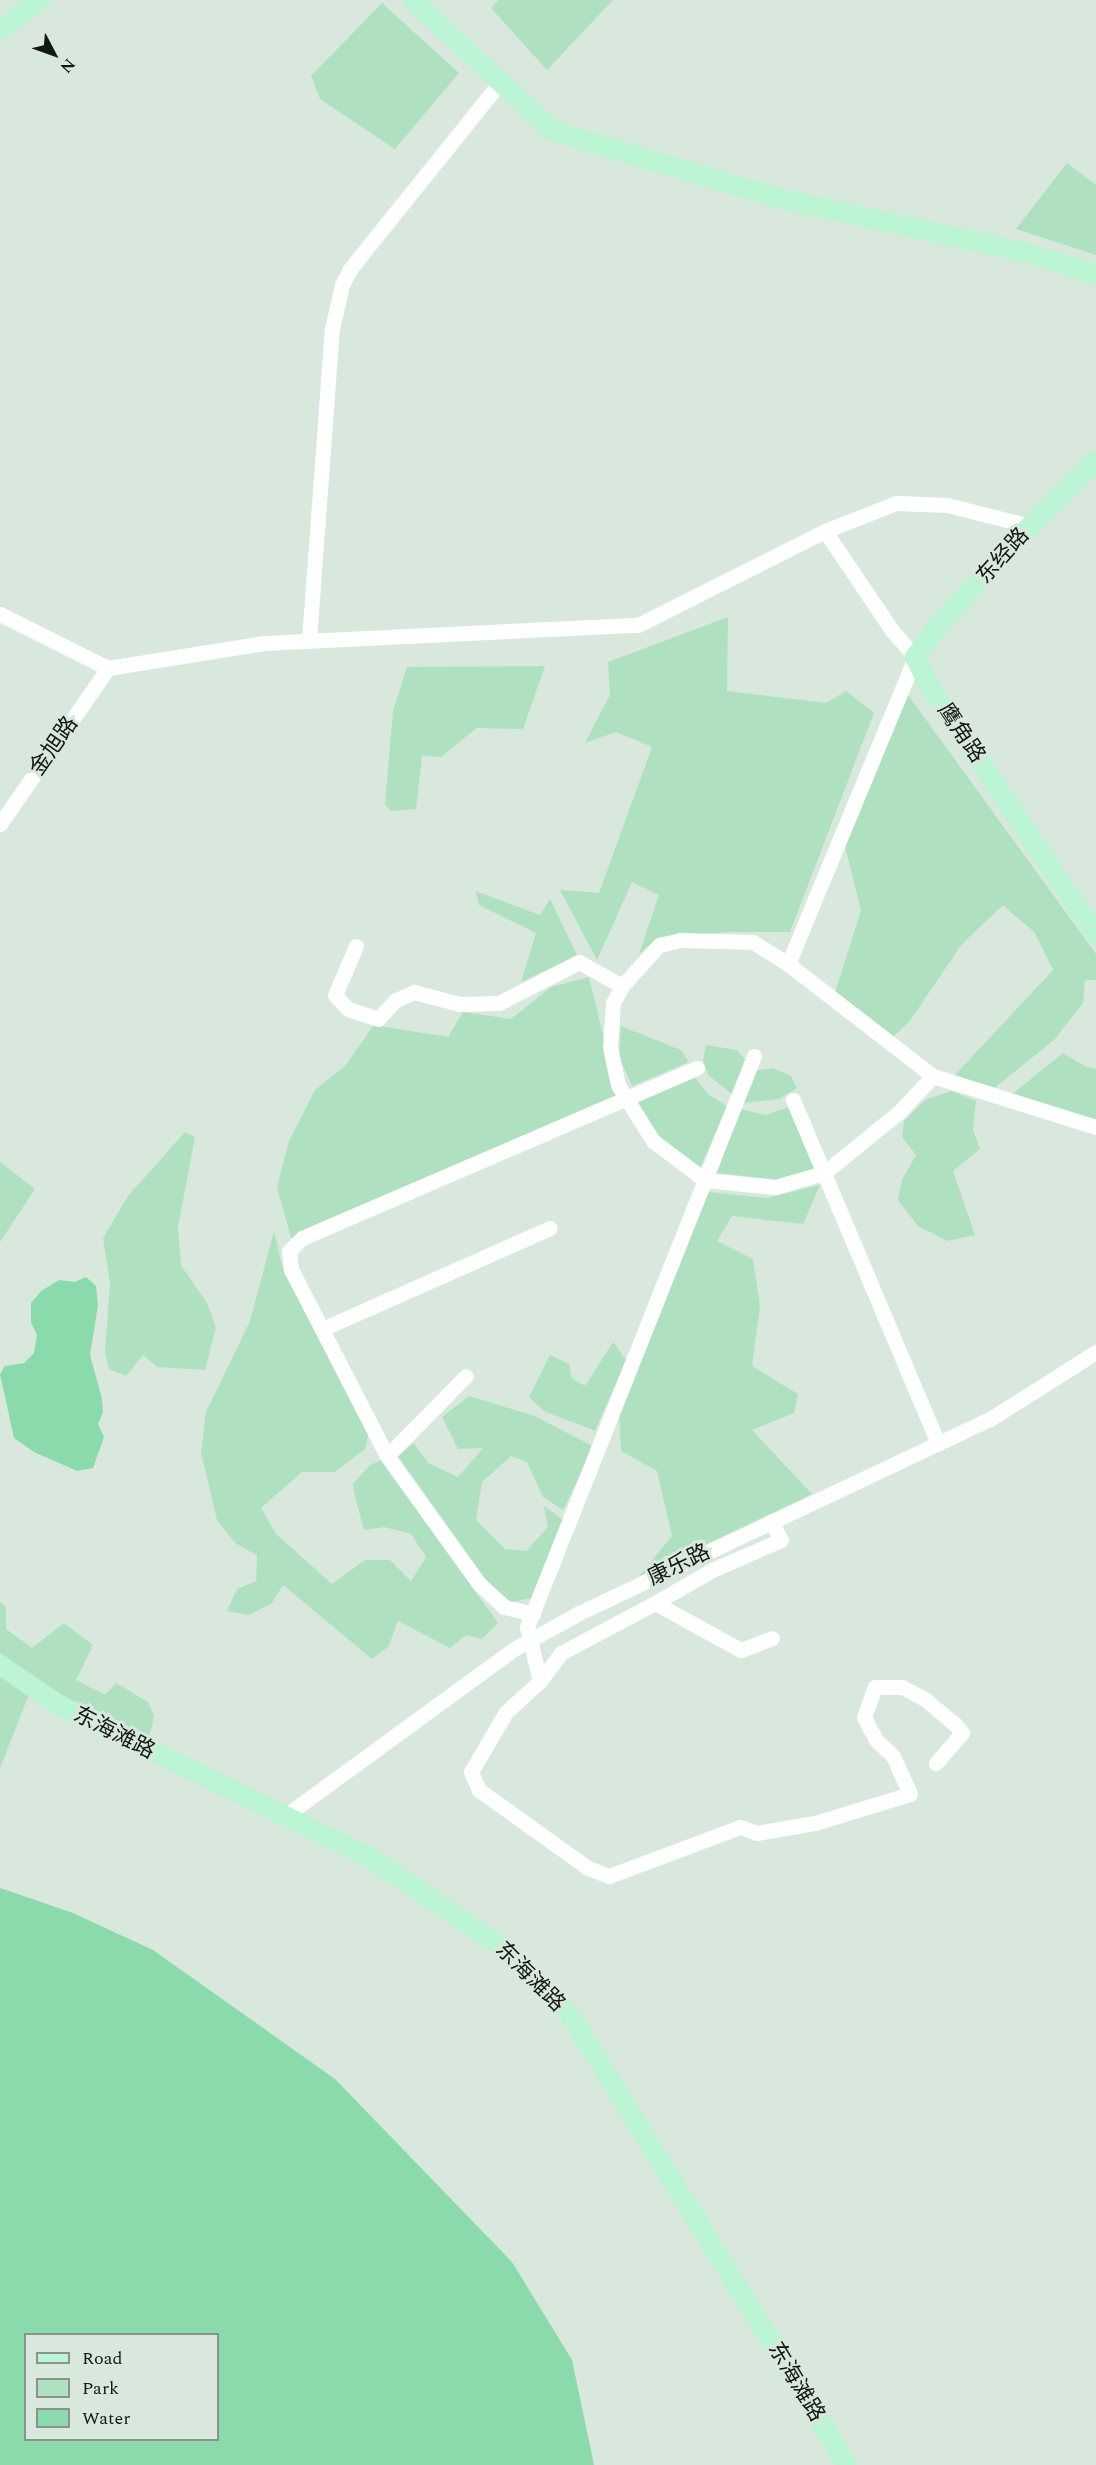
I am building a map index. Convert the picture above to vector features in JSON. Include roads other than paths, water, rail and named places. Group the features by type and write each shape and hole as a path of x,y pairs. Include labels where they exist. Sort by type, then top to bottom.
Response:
{"main road":[{"path":"0,30 42,0"},
{"path":"412,0 553,131 778,198 1020,251 1096,274"},
{"name":"东经路","path":"915,657 942,621 1029,526 1096,461"},
{"name":"鹰角路","path":"915,657 928,684 1096,935"},
{"name":"东海滩路","path":"0,1665 59,1705 371,1858 508,1951 574,2021 847,2465"}],"street":[{"path":"309,640 332,329 342,285 350,269 500,84"},
{"path":"0,614 108,668 264,643 638,625 825,531 896,503 947,505 1029,526"},
{"name":"鹰角路","path":"825,531 915,657"},
{"path":"788,964 915,657"},
{"name":"金旭路","path":"0,824 108,668"},
{"path":"933,1076 899,1112 824,1173 775,1187 705,1180 652,1141 618,1085 610,1047 613,1003 622,986 659,945 681,940 753,942 788,964 933,1076 1096,1127"},
{"path":"356,946 335,995 348,1009 378,1019 396,1000 414,992 459,1004 499,1003 579,962 622,986"},
{"path":"540,1682 528,1641 527,1627 754,1056"},
{"path":"533,1614 504,1607 480,1585 387,1456 291,1269 289,1251 302,1238 626,1096 697,1068"},
{"path":"793,1100 938,1444"},
{"path":"322,1329 550,1228"},
{"name":"康乐路","path":"285,1816 528,1641 771,1521 990,1419 1096,1352"},
{"path":"387,1456 466,1376"},
{"path":"771,1521 781,1540 712,1570 561,1653 540,1682 506,1712 471,1772 479,1790 588,1868 609,1876 740,1827 757,1833 815,1823 910,1794 893,1756 876,1740 864,1717 875,1687 902,1687 926,1700 955,1724 962,1733 936,1763"},
{"path":"655,1603 741,1650 772,1638"}],"water":[{"path":"86,1277 96,1286 98,1305 90,1355 102,1399 103,1412 98,1424 104,1437 93,1468 77,1471 34,1452 14,1438 0,1374 5,1366 24,1363 34,1353 37,1335 31,1322 31,1303 41,1291 59,1280 75,1282"},
{"path":"0,1888 73,1913 153,1950 335,2079 512,2262 572,2360 594,2465 0,2465"}]}
